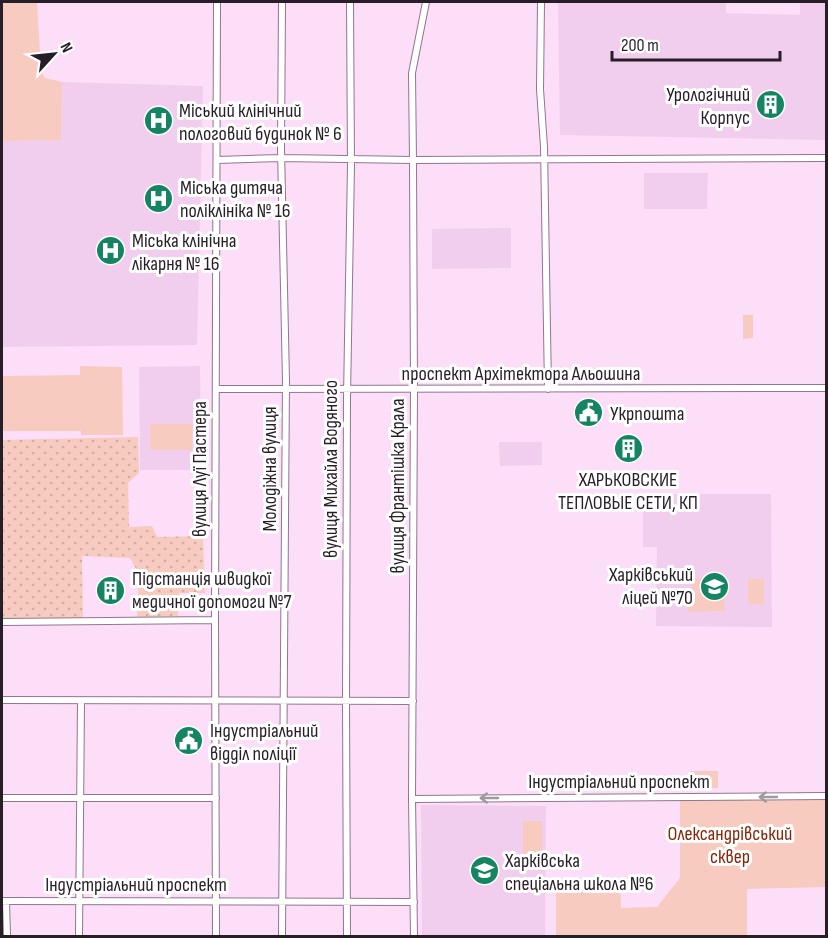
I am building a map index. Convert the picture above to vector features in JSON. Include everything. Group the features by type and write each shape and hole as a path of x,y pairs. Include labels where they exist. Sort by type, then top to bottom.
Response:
{"street":[{"name":"вулиця Луї Пастера","path":"216,936 217,2"},
{"name":"Молодіжна вулиця","path":"282,2 281,158 285,389 282,936"},
{"name":"вулиця Михайла Водяного","path":"347,936 350,2"},
{"name":"вулиця Франтішка Крала","path":"414,936 412,73 426,2"},
{"path":"540,2 548,389"},
{"path":"217,160 826,158"},
{"name":"проспект Архітектора Альошина","path":"216,389 826,388"},
{"path":"2,622 215,620"},
{"path":"2,700 413,701"},
{"path":"79,936 81,701"},
{"name":"Індустріальний проспект","path":"412,799 826,796"},
{"path":"2,798 216,798"},
{"path":"4,901 7,936"},
{"name":"Індустріальний проспект","path":"4,901 414,902"}],"shaded area":[{"path":"558,2 726,2 726,13 800,15 800,2 826,2 826,140 560,135"},
{"path":"62,82 203,86 197,345 2,347 2,141 61,140"},
{"path":"644,173 708,173 707,209 644,209"},
{"path":"511,228 511,268 432,269 432,229"},
{"path":"200,366 201,470 140,470 139,367"},
{"path":"499,442 542,442 542,465 500,466"},
{"name":"Харківський ліцей №70","path":"643,494 771,494 772,627 656,626 657,547 643,547"},
{"name":"Харківська спеціальна школа №6","path":"421,805 546,806 545,936 422,936"}],"green space":[{"path":"2,2 37,2 41,71 45,78 62,82 61,140 2,141"},
{"path":"743,315 753,315 753,338 743,339"},
{"path":"80,366 122,367 123,435 81,435 81,431 2,431 2,376 80,375"},
{"path":"150,424 192,424 192,450 150,450"},
{"path":"138,437 139,473 128,483 129,527 152,526 157,537 203,536 205,593 179,593 178,616 137,617 139,574 130,558 82,556 83,620 2,619 2,440"},
{"path":"704,578 705,591 692,591 692,579"},
{"path":"748,579 764,579 764,604 748,604"},
{"path":"724,592 725,611 688,612 687,593"},
{"path":"690,771 718,771 718,788 690,788"},
{"name":"Олександрівський сквер","path":"826,796 826,887 747,889 747,936 556,936 556,878 620,878 621,908 657,907 680,878 680,797"},
{"path":"523,821 542,821 542,865 523,865"}],"place":[{"name":"Урологічний Корпус","path":"771,105"},
{"name":"Міський клінічний пологовий будинок № 6","path":"158,121"},
{"name":"Міська дитяча поліклініка № 16","path":"159,199"},
{"name":"Міська клінічна лікарня № 16","path":"111,251"},
{"name":"Укрпошта","path":"589,413"},
{"name":"ХАРЬКОВСКИЕ ТЕПЛОВЫЕ СЕТИ, КП","path":"628,449"},
{"name":"Харківський ліцей №70","path":"714,586"},
{"name":"Підстанція швидкої медичної допомоги №7","path":"111,590"},
{"name":"Індустріальний відділ поліції","path":"189,741"},
{"name":"Харківська спеціальна школа №6","path":"484,871"}]}
